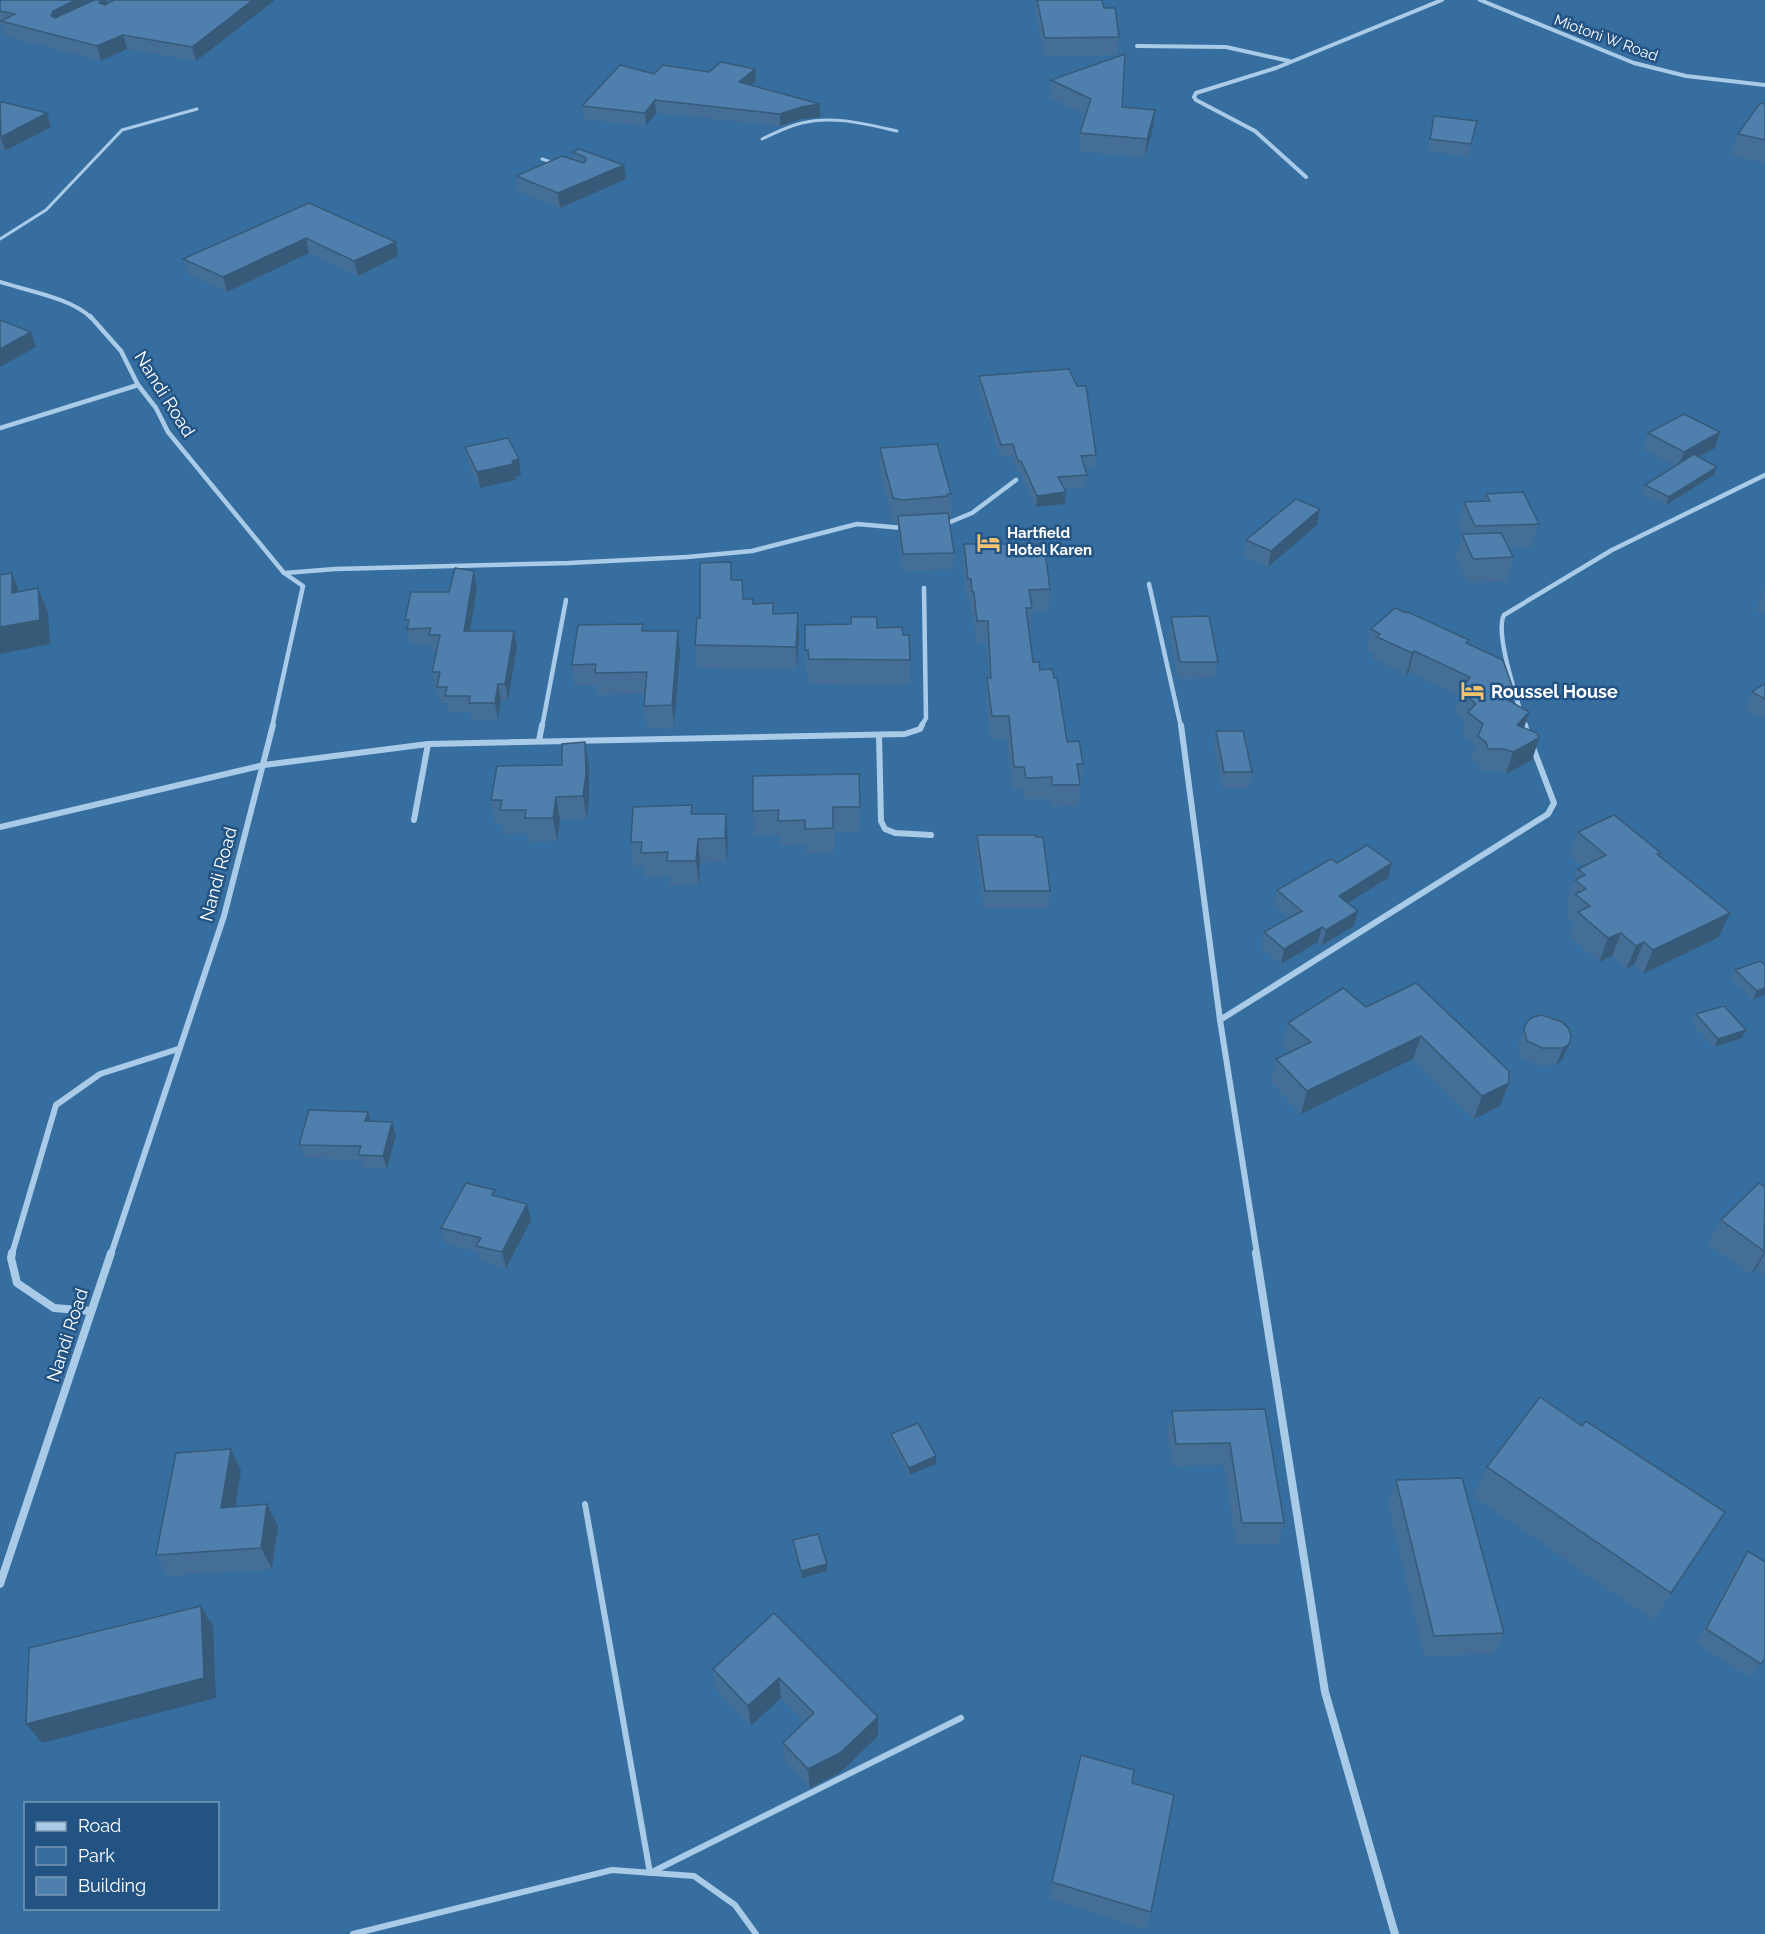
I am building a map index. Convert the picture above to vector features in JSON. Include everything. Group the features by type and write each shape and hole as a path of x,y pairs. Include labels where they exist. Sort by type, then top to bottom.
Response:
{"street":[{"path":"1306,177 1255,131 1203,105 1194,97 1196,93 1240,81 1442,0"},
{"name":"Miotoni W Road","path":"1480,0 1634,63 1686,76 1765,85"},
{"path":"1137,46 1226,47 1290,62"},
{"name":"Nandi Road","path":"0,282 64,302 87,314 121,351 138,385 156,408 168,432 284,573 303,586 264,765 224,916 0,1584"},
{"path":"0,428 138,385"},
{"path":"1220,1020 1548,814 1554,803 1521,718 1504,649 1500,622 1504,615 1612,550 1765,475"},
{"path":"934,526 952,524 969,515 1016,480"},
{"path":"284,573 335,569 570,564 687,557 752,551 857,524 913,528"},
{"path":"1149,584 1180,716 1220,1020 1325,1692 1395,1934"},
{"path":"0,827 264,765 428,744 905,734 920,729 926,718 924,588"},
{"path":"539,741 566,600"},
{"path":"879,735 881,821 885,829 895,833 931,835"},
{"path":"414,820 428,744"},
{"path":"91,1311 54,1308 18,1283 10,1258 45,1138 56,1105 100,1074 178,1049"}],"lane":[{"path":"0,239 46,210 122,130 197,109"},
{"path":"762,139 804,122 821,120 865,124 897,131"},
{"path":"542,159 563,166"},
{"path":"585,1504 650,1873"},
{"path":"650,1873 961,1718"},
{"path":"353,1934 612,1870 694,1876 735,1905 756,1934"}],"green space":[{"path":"0,0 1765,0 1765,1934 0,1934"}],"building":[{"path":"0,0 76,0 53,11 51,16 55,18 94,0 102,0 99,3 105,5 114,0 253,0 192,47 123,35 97,46 1,21 15,14 0,11"},
{"path":"1037,0 1102,0 1104,8 1115,8 1119,37 1045,38"},
{"path":"1125,54 1122,107 1155,110 1147,139 1080,133 1091,99 1051,80"},
{"path":"721,62 755,69 739,82 820,104 780,114 655,100 645,113 582,106 620,65 654,74 663,65 709,72"},
{"path":"0,103 47,113 1,137"},
{"path":"1760,103 1765,104 1765,140 1738,134"},
{"path":"1434,116 1477,121 1471,144 1430,139"},
{"path":"579,149 624,165 558,193 516,176 562,156 584,163 585,157 572,152"},
{"path":"309,203 396,242 354,261 306,238 223,277 183,259"},
{"path":"0,320 31,332 0,349"},
{"path":"1069,369 1077,386 1086,386 1096,455 1081,456 1087,475 1058,477 1066,492 1037,496 1021,461 1018,461 1013,444 1001,445 979,376"},
{"path":"1684,414 1720,432 1684,452 1648,433"},
{"path":"508,438 519,459 512,461 514,464 477,472 465,447"},
{"path":"937,444 951,494 902,500 893,498 880,448"},
{"path":"1694,454 1717,467 1669,497 1645,485"},
{"path":"1523,492 1539,524 1475,526 1464,502 1490,501 1486,494"},
{"path":"1296,499 1320,509 1271,551 1246,540"},
{"path":"948,513 954,553 903,554 898,516"},
{"path":"1501,533 1513,557 1473,559 1462,534"},
{"path":"964,544 1044,544 1050,589 1029,590 1032,608 1026,608 1033,662 1039,662 1040,670 1052,669 1054,678 1057,678 1067,742 1079,741 1083,764 1077,764 1080,785 1052,785 1052,777 1026,778 1024,767 1014,767 1009,716 992,716 987,678 991,678 988,621 977,621 974,592 972,592 971,579 968,579"},
{"path":"731,562 731,580 742,580 743,599 753,599 753,604 773,603 773,614 798,613 796,647 695,645 697,618 700,618 700,563"},
{"path":"455,568 474,571 464,631 514,631 505,684 498,684 495,703 469,703 470,696 445,696 447,687 437,687 440,672 432,672 440,635 429,635 431,628 407,629 409,620 405,620 411,592 449,592"},
{"path":"12,573 12,593 38,588 40,620 0,627 0,575"},
{"path":"1395,608 1469,640 1466,643 1503,660 1515,694 1508,700 1529,712 1517,725 1537,733 1539,738 1513,752 1504,749 1488,749 1486,742 1478,736 1483,724 1468,712 1476,704 1461,691 1470,677 1377,637 1380,634 1371,629"},
{"path":"1209,616 1218,662 1180,662 1171,617"},
{"path":"851,617 877,617 877,628 902,627 903,635 909,635 910,660 809,659 808,650 805,650 805,625 851,624"},
{"path":"643,624 642,631 678,631 672,705 644,706 647,672 595,673 596,664 572,665 578,625"},
{"path":"1765,683 1765,699 1752,692"},
{"path":"1216,731 1243,731 1252,772 1224,772"},
{"path":"585,742 586,774 583,796 556,797 553,818 525,818 526,810 500,810 502,800 491,800 497,766 562,765 562,744"},
{"path":"859,774 860,807 833,807 833,828 805,829 805,820 778,821 779,810 753,811 753,776"},
{"path":"692,805 691,814 726,814 725,838 698,839 696,861 667,861 668,852 641,853 642,842 631,842 633,807"},
{"path":"1614,815 1661,853 1657,854 1730,913 1653,950 1644,942 1636,946 1621,933 1608,938 1578,912 1590,906 1575,894 1586,889 1575,880 1585,875 1578,869 1606,855 1578,832"},
{"path":"977,835 1043,837 1050,891 985,891"},
{"path":"1367,845 1392,863 1339,896 1358,911 1326,930 1322,927 1284,949 1264,932 1302,911 1277,890 1331,859 1337,863"},
{"path":"1760,961 1765,965 1765,988 1757,991 1735,970"},
{"path":"1416,983 1509,1071 1509,1083 1482,1096 1421,1036 1307,1091 1276,1059 1311,1042 1288,1023 1343,988 1366,1007"},
{"path":"1724,1006 1746,1030 1718,1039 1696,1014"},
{"path":"1542,1015 1562,1022 1569,1029 1571,1037 1569,1044 1563,1048 1542,1048 1527,1041 1524,1029 1527,1022 1533,1017"},
{"path":"309,1110 368,1112 365,1121 392,1122 383,1156 358,1155 361,1146 299,1145"},
{"path":"466,1183 495,1190 492,1195 527,1204 502,1252 476,1246 481,1238 441,1228"},
{"path":"1759,1183 1765,1187 1764,1251 1721,1220"},
{"path":"1540,1397 1582,1426 1586,1421 1725,1512 1671,1593 1487,1467"},
{"path":"1265,1409 1284,1523 1242,1523 1230,1443 1176,1444 1172,1411"},
{"path":"918,1423 936,1456 909,1468 891,1434"},
{"path":"231,1449 221,1508 267,1504 261,1548 156,1555 176,1453"},
{"path":"1462,1478 1504,1633 1434,1636 1396,1480"},
{"path":"818,1534 827,1564 801,1571 793,1540"},
{"path":"1748,1551 1765,1562 1765,1658 1761,1664 1706,1629"},
{"path":"201,1606 204,1678 26,1724 29,1648"},
{"path":"774,1613 878,1717 840,1753 808,1769 783,1743 814,1713 779,1678 748,1706 713,1669"},
{"path":"1081,1755 1134,1770 1132,1783 1174,1795 1151,1912 1052,1882"}],"place":[{"name":"Hartfield Hotel Karen","path":"989,542"},
{"name":"Roussel House","path":"1473,691"}]}
